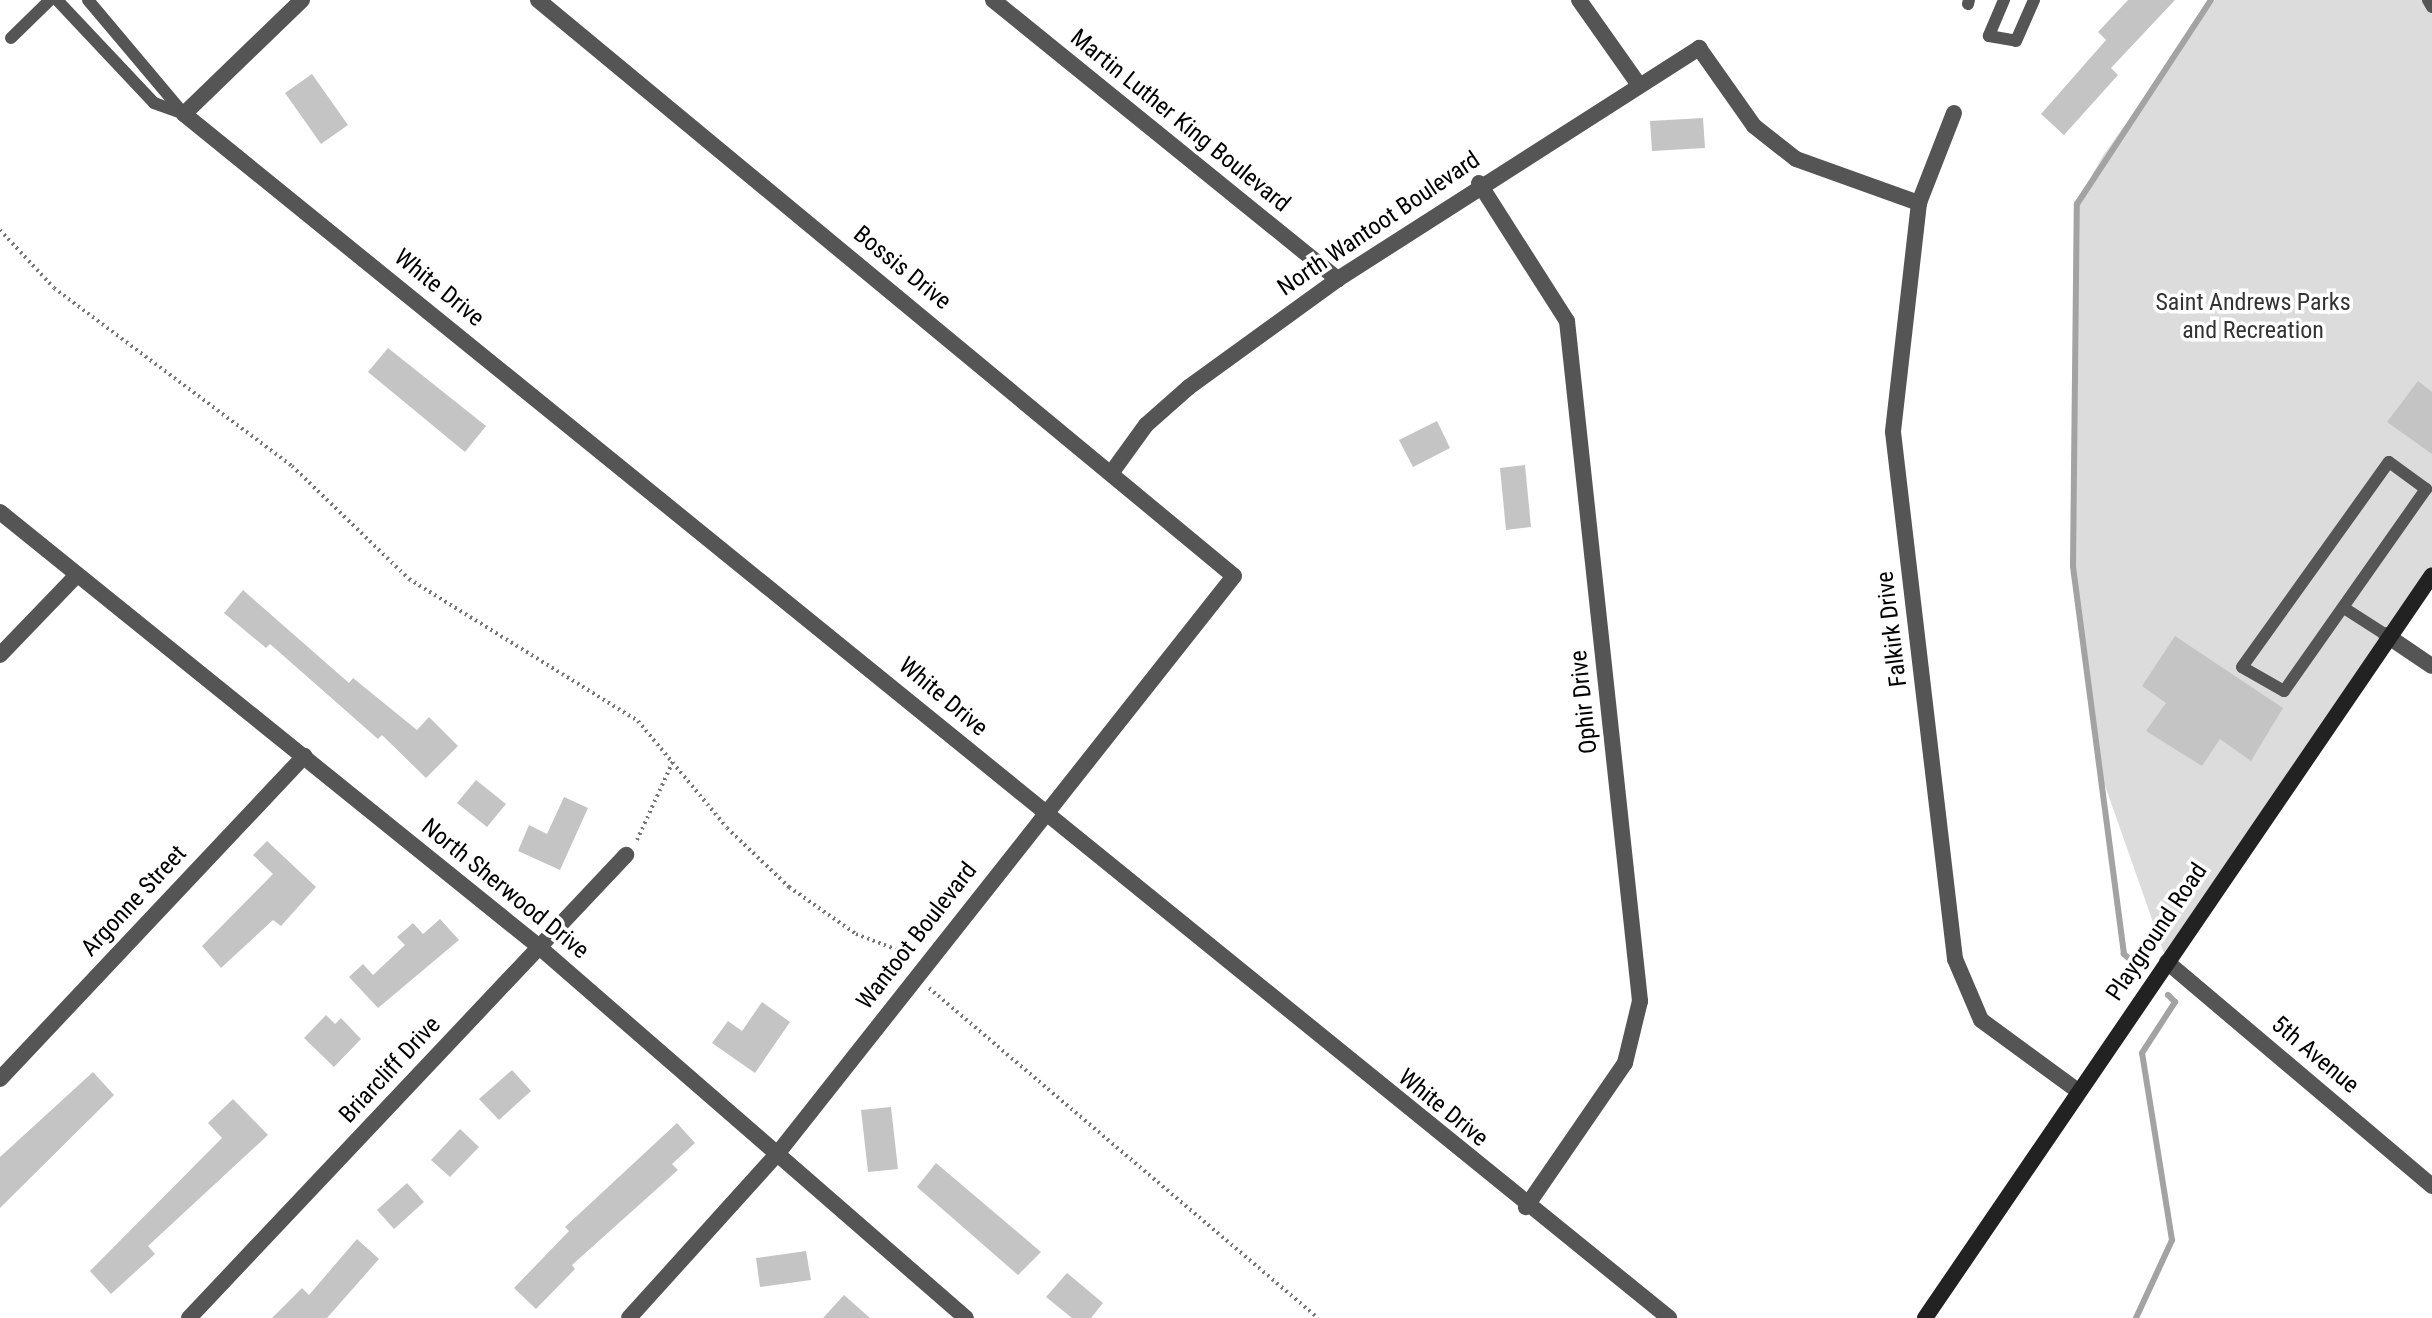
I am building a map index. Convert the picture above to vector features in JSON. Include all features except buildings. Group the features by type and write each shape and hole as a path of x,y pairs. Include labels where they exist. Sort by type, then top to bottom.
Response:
{"main road":[{"name":"Playground Road","path":"1925,1318 2386,635 2432,575"}],"street":[{"path":"184,114 302,0"},
{"name":"Bossis Drive","path":"538,0 1234,576"},
{"name":"Martin Luther King Boulevard","path":"993,0 1338,279"},
{"path":"1579,0 1639,85"},
{"name":"North Wantoot Boulevard","path":"1112,472 1146,425 1189,387 1338,279 1479,183 1699,48 1754,126 1796,159 1919,203"},
{"name":"Falkirk Drive","path":"1954,113 1919,203 1893,432 1955,959 1981,1020 2078,1091"},
{"name":"White Drive","path":"184,114 804,611 1043,812 1526,1207 1669,1318"},
{"name":"Ophir Drive","path":"1479,183 1567,321 1640,1001 1625,1063 1526,1207"},
{"name":"North Sherwood Drive","path":"0,512 538,946 966,1318"},
{"path":"0,655 77,575"},
{"name":"Wantoot Boulevard","path":"629,1318 778,1153 1043,812 1234,576"},
{"path":"2386,635 2432,666"},
{"name":"Argonne Street","path":"0,1079 304,756"},
{"name":"Briarcliff Drive","path":"189,1318 626,855"},
{"name":"5th Avenue","path":"2167,962 2432,1186"}],"lane":[{"path":"11,38 50,0"},
{"path":"57,0 154,103 184,114"},
{"path":"88,0 184,114"},
{"path":"2004,0 1989,36 2016,41 2034,0"},
{"path":"2428,0 2432,7"},
{"path":"2389,462 2426,489 2344,608 2284,691 2242,667 2389,462"},
{"path":"2344,608 2386,635"}],"path":[{"path":"0,230 54,288 292,466 409,579 460,615 597,691 674,759 727,828 789,887 856,934 898,950 917,978 1318,1318"},
{"path":"626,855 644,831 674,759"}],"green space":[{"name":"Saint Andrews Parks and Recreation","path":"2215,0 2432,0 2432,575 2167,962 2102,777 2073,566 2077,204 2102,157"}],"waterway":[{"path":"2139,968 2124,954 2073,566 2077,204 2211,0"},
{"path":"2136,1318 2172,1240 2142,1053 2175,1002 2168,995"}]}
